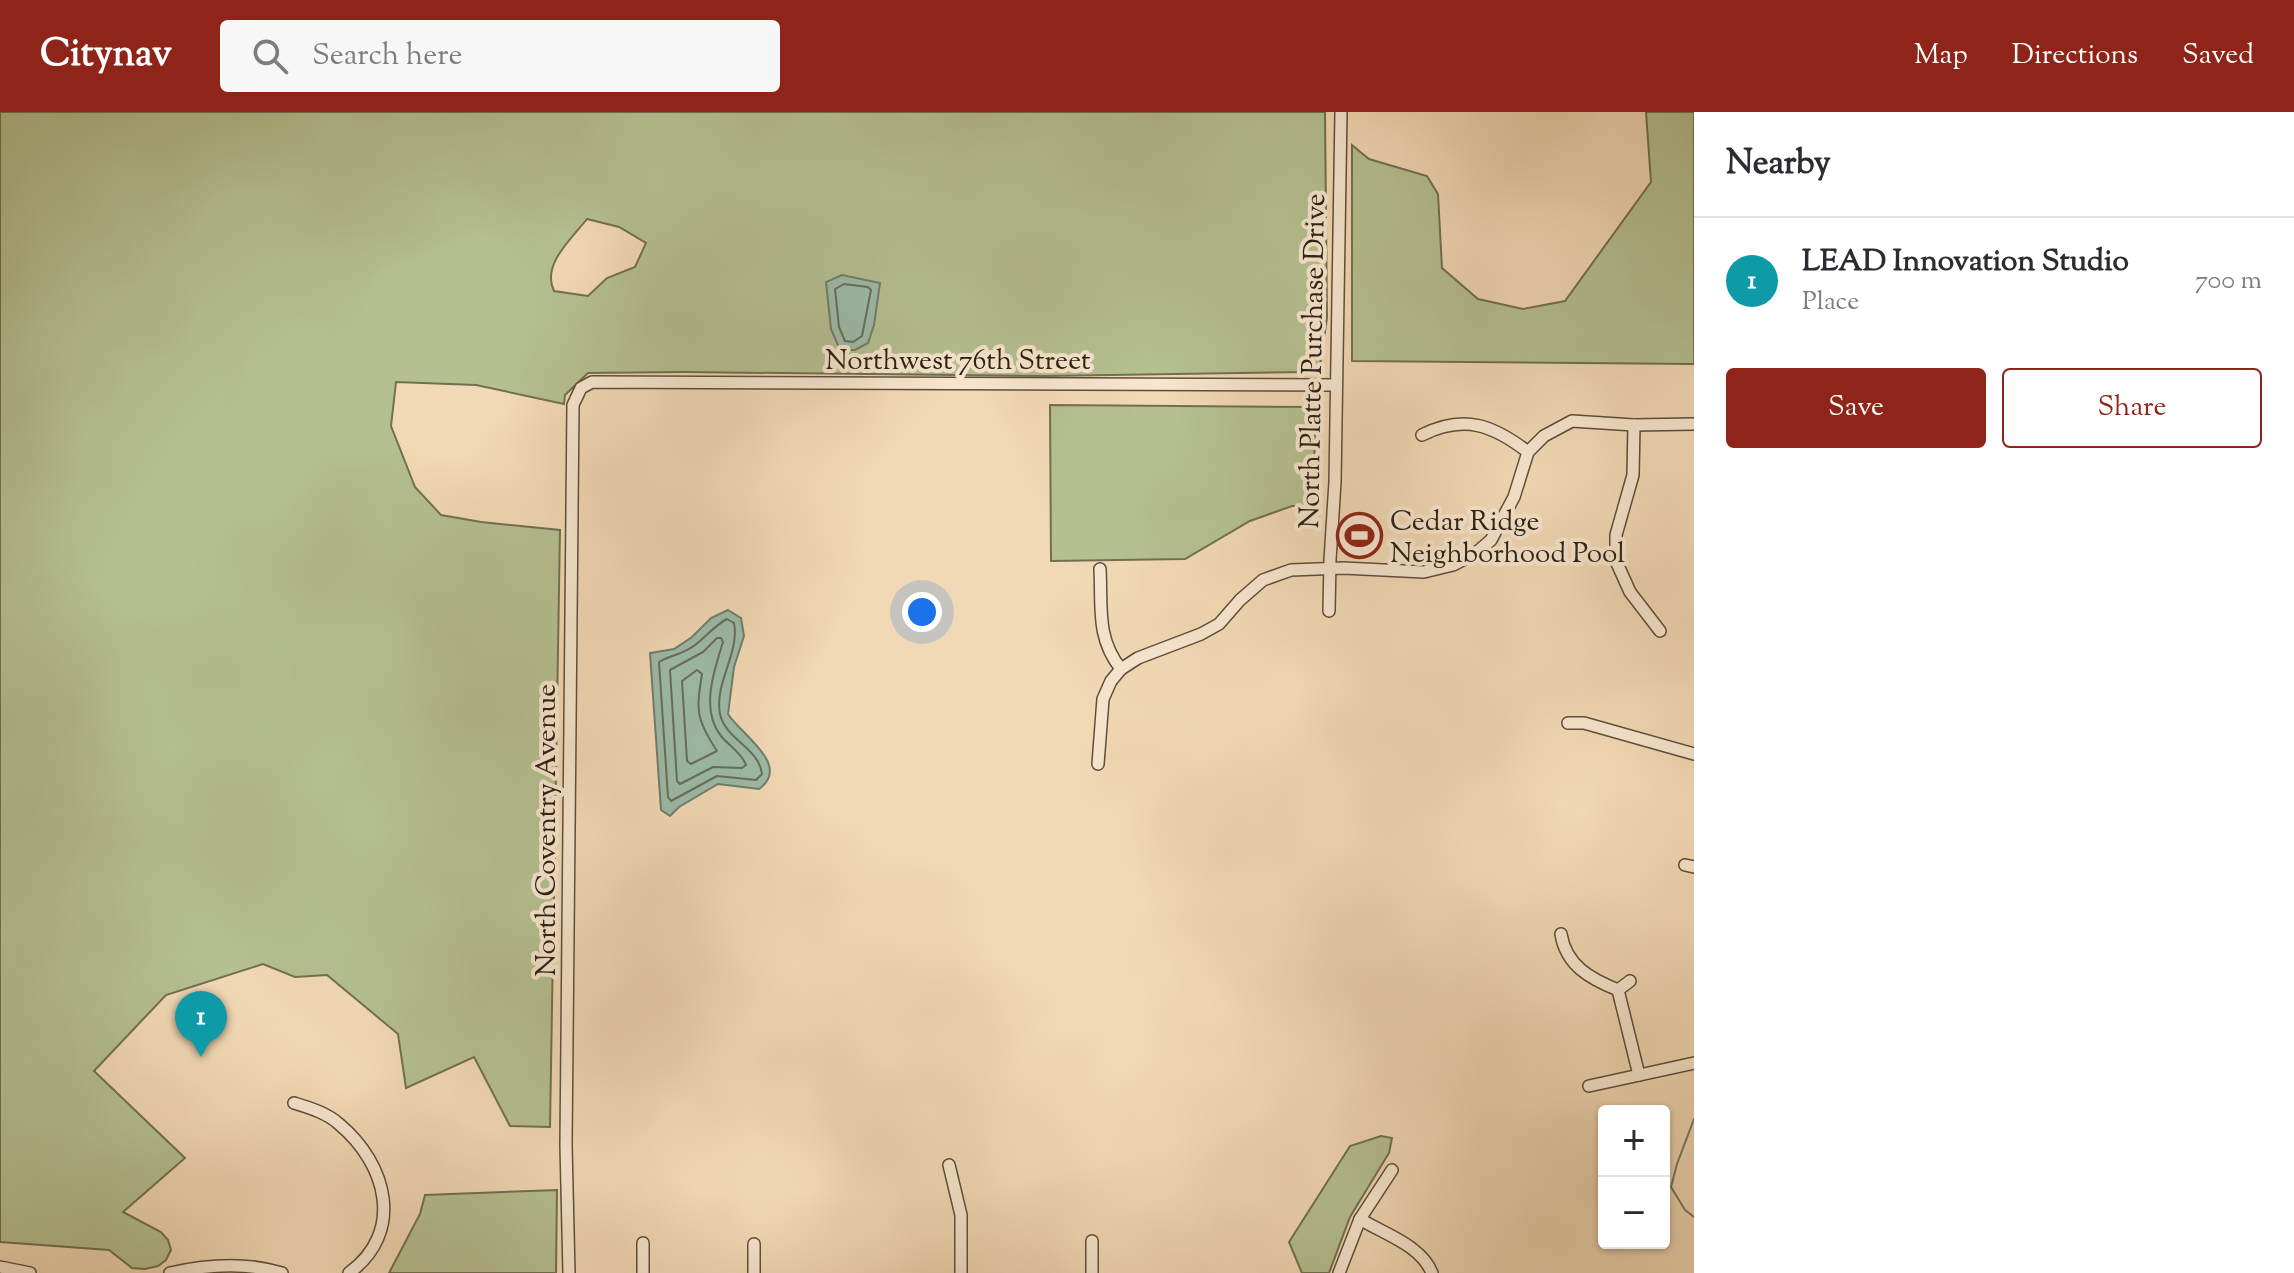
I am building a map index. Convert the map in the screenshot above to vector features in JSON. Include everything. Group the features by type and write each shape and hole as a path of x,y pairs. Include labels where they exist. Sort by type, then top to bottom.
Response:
{"street":[{"name":"North Platte Purchase Drive","path":"1329,611 1335,482 1341,112"},
{"name":"Northwest 76th Street","path":"581,388 592,382 1336,385"},
{"name":"North Coventry Avenue","path":"569,1273 566,1145 571,511 573,405 581,388"},
{"path":"1098,764 1103,699 1111,681 1121,669 1138,658 1219,624 1263,580 1291,570 1424,572 1453,565 1476,553 1491,540 1514,497 1528,452 1544,436 1572,421 1634,425 1694,424"},
{"path":"1422,435 1451,425 1472,423 1501,434 1528,452"},
{"path":"1634,425 1633,475 1616,535 1616,561 1622,580 1660,631"},
{"path":"1100,569 1103,639 1111,657 1121,669"},
{"path":"1568,723 1584,723 1694,754"},
{"path":"1561,934 1566,954 1578,969 1618,990 1639,1075"},
{"path":"1618,990 1630,981"},
{"path":"1589,1086 1694,1063"},
{"path":"294,1103 337,1122 353,1138 371,1164 384,1197 382,1234 373,1252 349,1273"},
{"path":"949,1165 961,1215 961,1273"},
{"path":"1339,1273 1360,1219 1392,1170"},
{"path":"1360,1219 1407,1245 1427,1261 1432,1273"},
{"path":"1092,1241 1092,1273"},
{"path":"643,1243 643,1273"},
{"path":"754,1244 754,1273"},
{"path":"170,1273 195,1267 239,1266 282,1273"},
{"path":"0,1267 30,1273"}],"shaded area":[{"path":"0,112 1325,112 1327,318 1320,365 1306,372 1046,376 588,373 565,395 564,404 476,385 396,382 391,426 415,487 441,515 560,530 550,1127 510,1126 474,1057 406,1088 398,1034 327,975 295,977 263,964 166,995 94,1071 185,1158 123,1212 161,1232 171,1250 166,1260 158,1266 132,1268 109,1250 0,1242","holes":["587,219 619,227 646,243 635,267 607,278 588,296 554,291 551,281 555,262"]},
{"path":"1646,112 1694,112 1694,364 1352,361 1352,145 1369,159 1427,176 1438,194 1442,268 1478,299 1523,309 1565,301 1651,182"},
{"path":"1050,405 1315,407 1314,506 1292,506 1250,521 1185,559 1051,561"},
{"path":"1381,1136 1392,1138 1389,1153 1350,1217 1329,1273 1302,1273 1289,1242 1350,1146"},
{"path":"557,1190 556,1273 389,1273 420,1214 425,1195"}],"water":[{"path":"842,275 880,283 868,343 855,350 840,350 831,329 826,282"},
{"path":"728,610 741,618 744,636 734,667 728,714 761,750 770,770 768,780 759,789 718,784 679,807 670,816 661,810 650,653 674,649 711,618"}],"waterway":[{"path":"1694,1119 1671,1187 1685,1210 1694,1217"}],"place":[{"name":"Cedar Ridge Neighborhood Pool","path":"1359,536"},
{"name":"LEAD Innovation Studio","path":"201,1057"}]}
